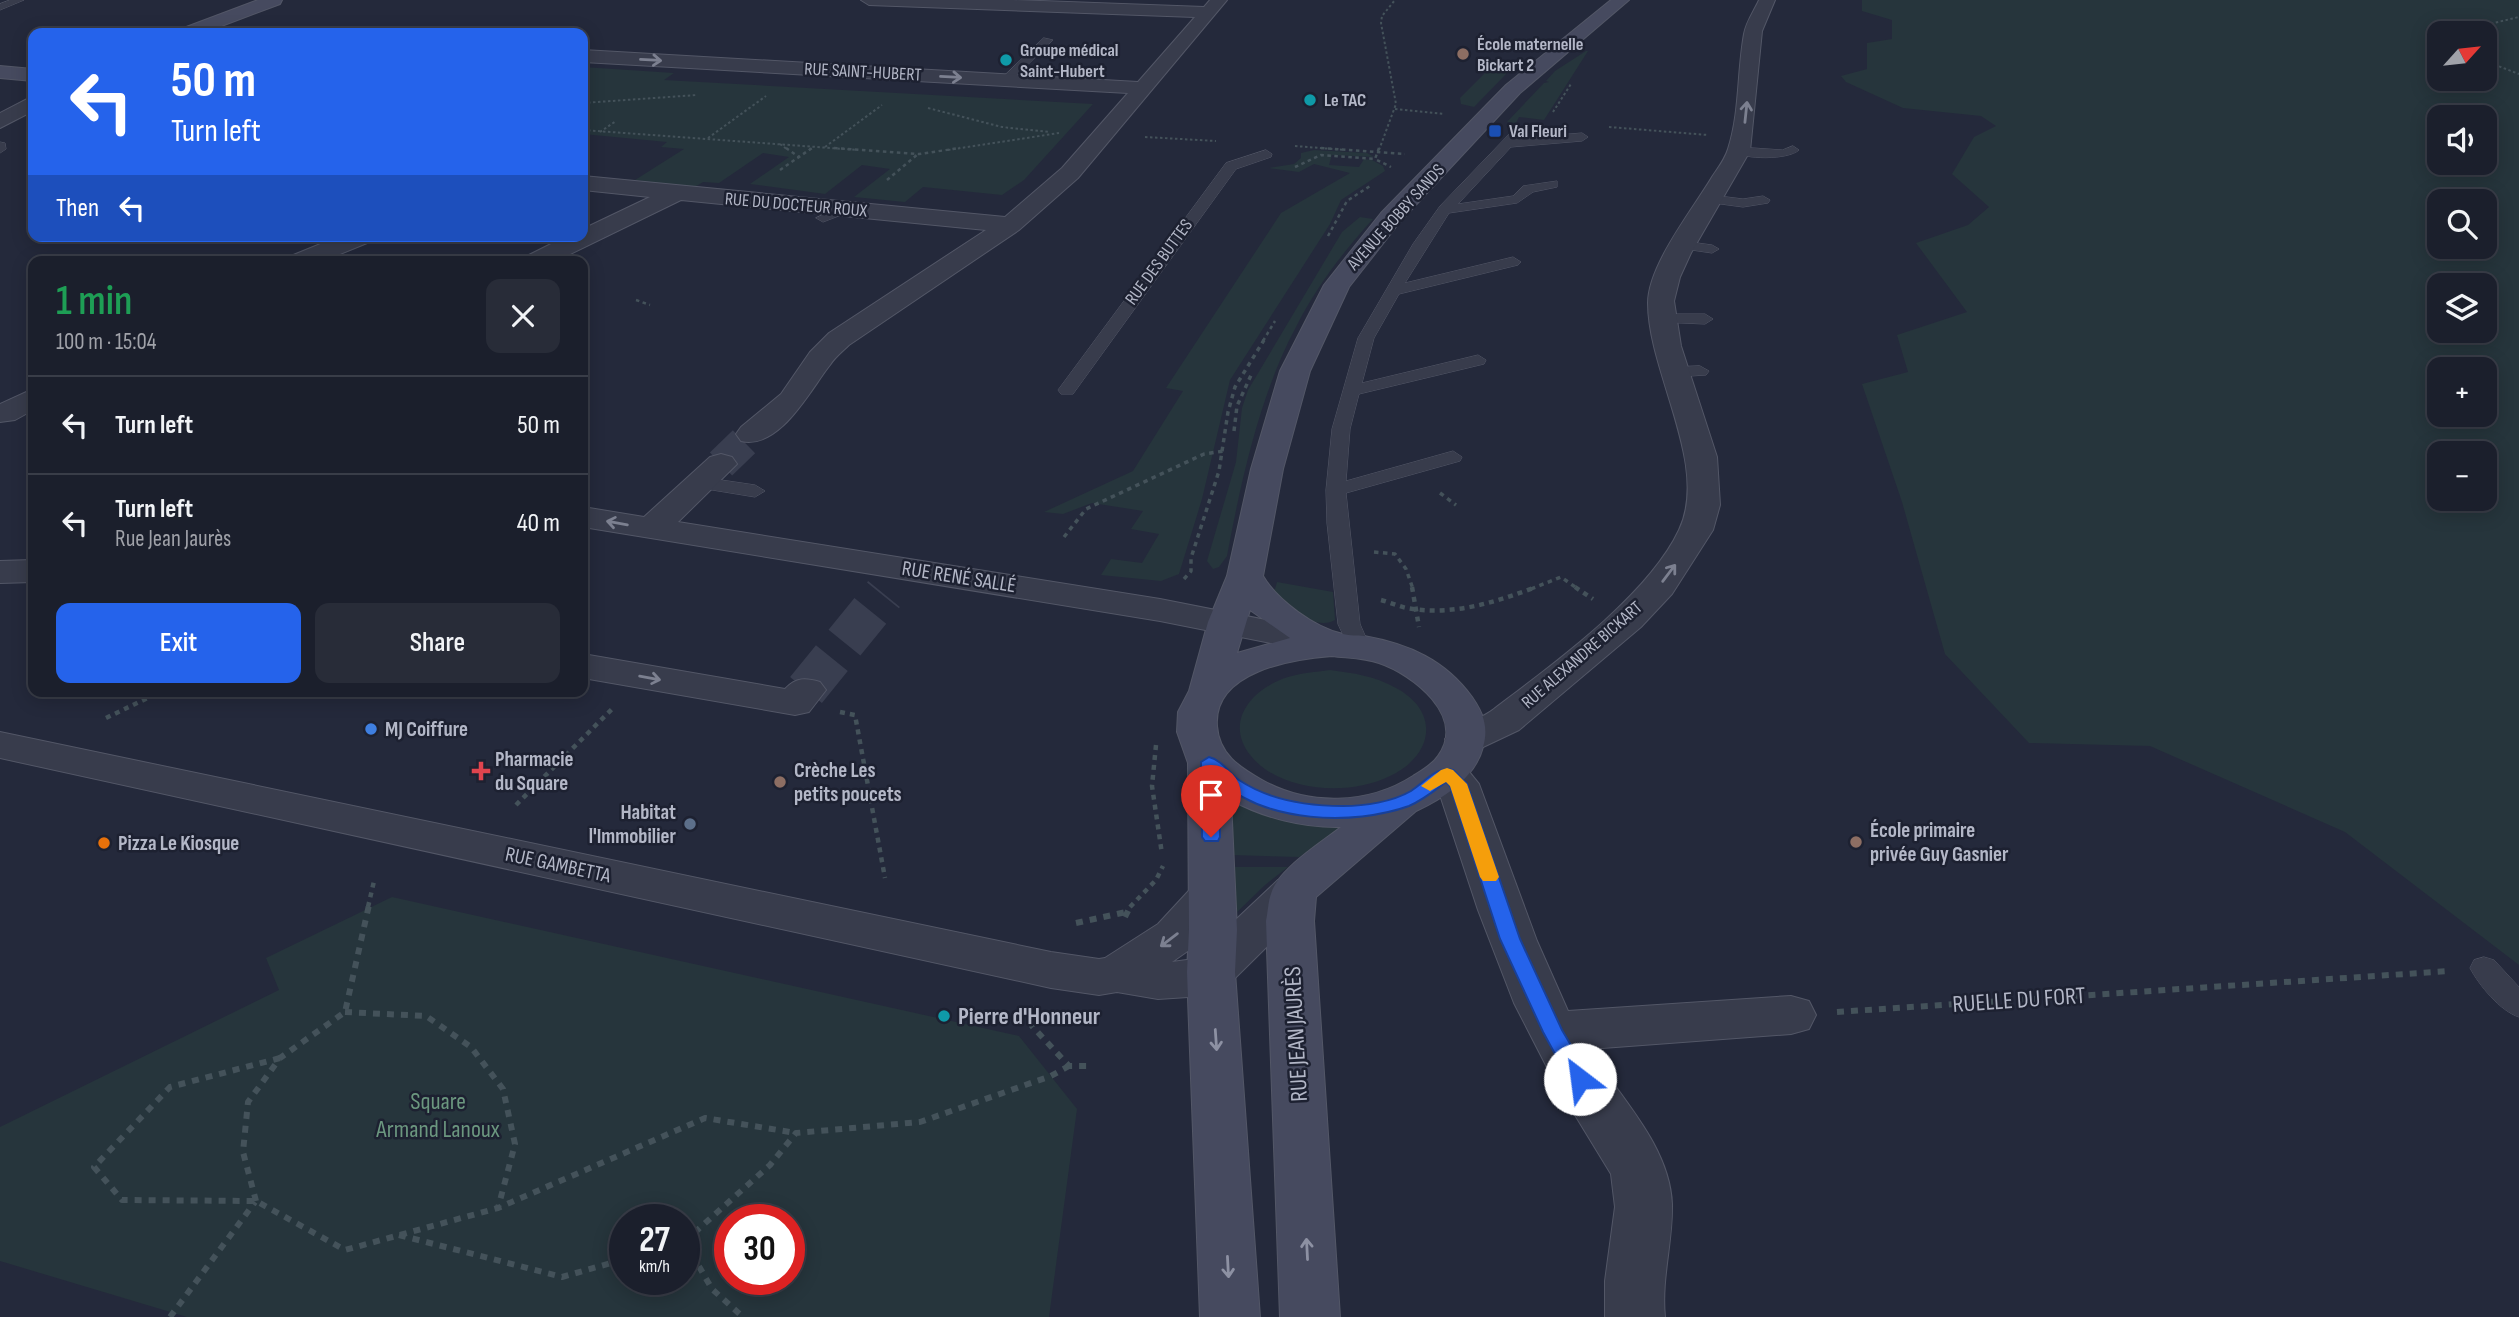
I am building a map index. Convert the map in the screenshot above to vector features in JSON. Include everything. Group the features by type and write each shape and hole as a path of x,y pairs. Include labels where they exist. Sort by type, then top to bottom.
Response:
{"main road":[{"path":"200,28 274,0"},
{"name":"AVENUE BOBBY SANDS","path":"1208,690 1227,622 1245,576 1283,406 1295,371 1337,285 1390,218 1513,89 1621,0"},
{"path":"0,72 28,75"},
{"path":"1245,576 1255,596 1266,608 1346,646"},
{"path":"1230,1317 1212,972 1209,762 1198,738 1197,713 1208,690 1231,670 1261,655 1296,647 1346,646 1395,656 1425,671 1449,690 1463,714 1456,756 1416,795 1403,802 1316,870 1294,891"},
{"path":"1209,762 1233,783 1264,800 1303,810 1357,811 1403,802"},
{"name":"RUE JEAN JAURÈS","path":"1294,891 1290,930 1310,1317"}],"street":[{"path":"869,0 1213,6"},
{"name":"RUE ALEXANDRE BICKART","path":"1456,756 1505,720 1628,619 1679,559 1696,530 1703,505 1701,457 1688,372 1667,346 1661,301 1667,277 1683,245 1741,145 1752,31 1768,0"},
{"path":"752,434 792,400 820,358 839,339 1010,225 1070,173 1213,6"},
{"name":"RUE SAINT-HUBERT","path":"588,56 1143,88"},
{"path":"0,122 28,105"},
{"name":"RUE DU DOCTEUR ROUX","path":"588,184 833,214 1010,225"},
{"path":"588,236 676,193"},
{"path":"311,256 340,242"},
{"path":"547,256 576,242"},
{"path":"12,414 28,402"},
{"path":"651,529 711,473"},
{"name":"RUE RENÉ SALLÉ","path":"588,518 895,580 1227,622 1346,646"},
{"path":"0,572 28,571"},
{"path":"588,667 645,677 800,696"},
{"name":"RUE GAMBETTA","path":"0,745 1051,970 1172,981 1212,972"},
{"path":"1456,756 1458,784 1510,939 1553,1032 1640,1175 1644,1202 1632,1293 1635,1317"},
{"path":"1212,972 1294,891"},
{"path":"1117,974 1175,936 1212,895"},
{"path":"1553,1032 1791,1015"}],"lane":[{"path":"0,7 19,0"},
{"path":"1006,80 1048,40"},
{"path":"1346,646 1349,624 1337,523 1336,490 1341,429 1366,338 1392,291 1445,209 1515,136 1582,137"},
{"path":"1741,145 1783,154 1793,150"},
{"name":"RUE DES BUTTES","path":"1067,390 1231,166 1266,154"},
{"path":"1445,209 1517,199 1528,189 1552,184"},
{"path":"1711,199 1743,202 1763,200"},
{"path":"1683,245 1712,249"},
{"path":"1392,291 1513,262"},
{"path":"1664,319 1705,319"},
{"path":"1352,390 1478,360"},
{"path":"1336,490 1453,457"},
{"path":"711,473 755,491"},
{"path":"2484,968 2519,1006"}],"path":[{"path":"1375,159 1395,109 1395,92 1381,23 1382,16 1395,0"},
{"path":"2497,22 2519,17"},
{"path":"2497,66 2519,74"},
{"path":"707,139 772,91 765,91"},
{"path":"588,103 704,95"},
{"path":"825,147 891,98"},
{"path":"588,131 919,154 1067,132 1002,127 926,108"},
{"path":"1395,109 1446,115"},
{"path":"600,132 616,121"},
{"path":"1602,126 1741,145"},
{"path":"1103,135 1216,141"},
{"path":"779,144 799,157"},
{"path":"1283,146 1409,154"},
{"path":"1288,170 1317,156 1375,159 1391,167"},
{"path":"636,300 650,305"},
{"path":"1064,537 1086,509 1204,454 1231,451"},
{"path":"1438,491 1456,505"},
{"path":"1367,551 1395,554 1406,565 1418,610 1420,634"},
{"path":"1191,571 1198,571"},
{"path":"1373,598 1418,610 1469,609 1505,599 1561,577 1628,619"},
{"path":"516,805 645,677"},
{"path":"800,696 855,715 885,878"},
{"path":"106,718 150,697"},
{"path":"345,1012 374,881"},
{"path":"1076,923 1126,911"},
{"name":"RUELLE DU FORT","path":"1791,1015 2484,968"},
{"path":"1039,996 1032,1026 1069,1066"},
{"path":"256,1201 243,1152 248,1102 280,1058 345,1012 426,1016 471,1047 503,1089 515,1144 498,1208"},
{"path":"280,1058 170,1087 94,1167 122,1199 256,1201 345,1250 498,1208 705,1118 796,1133 920,1122 1051,1076 1069,1066 1087,1066"},
{"path":"700,1228 770,1165 796,1133"},
{"path":"170,1317 256,1201"},
{"path":"398,1235 562,1278 609,1264"},
{"path":"700,1268 712,1289 743,1317"}],"green space":[{"path":"1862,0 2519,0 2519,965 2345,832 2150,746 2029,743 1945,654 1902,502 1862,384 1908,372 1897,335 1967,312 1916,243 1968,225 1989,207 1952,174 1974,137 1996,126 1981,116 1903,108 1846,82 1841,76 1867,69 1867,43 1892,39 1892,20 1862,11"},
{"path":"1586,51 1544,120 1519,117 1516,123 1507,122 1544,83 1549,82 1546,81 1555,71"},
{"path":"588,67 674,73 664,80 1093,104 1024,180 1002,195 923,187 905,202 854,197 890,169 862,165 825,194 750,184 789,157 763,153 719,183 703,182 695,187 635,180 684,149 661,147 667,142 588,134"},
{"path":"1488,70 1507,73 1474,107 1461,104 1460,98"},
{"path":"1314,150 1367,153 1374,157 1332,155 1329,165 1359,167 1364,159 1383,166 1385,171 1341,200 1330,224 1230,380 1202,499 1179,574 1161,581 1101,575 1111,559 1142,563 1159,534 1131,529 1143,511 1092,503 1063,514 1044,512 1133,471 1183,391 1166,388 1281,213 1350,173 1314,164 1299,172 1269,168 1294,164 1301,158 1301,153"},
{"path":"1360,217 1373,219 1321,284 1283,353 1253,438 1227,556 1219,567 1213,569 1207,561 1236,462 1242,408 1248,390 1342,232"},
{"path":"1277,582 1333,592 1335,620 1318,622 1298,614 1265,589 1275,589"},
{"path":"1330,670 1364,676 1388,684 1410,698 1420,709 1425,721 1423,746 1404,767 1390,776 1356,787 1317,787 1280,778 1251,756 1240,731 1241,719 1253,698 1263,689 1288,677"},
{"path":"1228,798 1347,825 1299,857 1231,855"},
{"path":"1231,867 1288,867 1235,914"},
{"name":"Square Armand Lanoux","path":"392,897 1019,1036 1077,1109 1049,1317 187,1317 0,1261 0,1127 279,990 266,958"}],"tunnel":[{"path":"721,464 752,434"},
{"path":"806,690 884,594"}],"slow traffic":[{"path":"1430,786 1447,774 1458,784 1490,877"}],"place":[{"name":"École maternelle Bickart 2","path":"1463,54"},
{"name":"Groupe médical Saint-Hubert","path":"1006,60"},
{"name":"Le TAC","path":"1310,100"},
{"name":"Val Fleuri","path":"1495,131"},
{"name":"MJ Coiffure","path":"371,729"},
{"name":"Pharmacie du Square","path":"481,771"},
{"name":"Crèche Les petits poucets","path":"780,782"},
{"name":"Habitat l'Immobilier","path":"690,824"},
{"name":"École primaire privée Guy Gasnier","path":"1856,842"},
{"name":"Pizza Le Kiosque","path":"104,843"},
{"name":"Pierre d'Honneur","path":"944,1016"}],"route":[{"path":"1211,837 1209,762 1233,783 1264,800 1303,810 1371,810 1403,802 1447,774 1458,784 1510,939 1553,1032 1580,1079"}]}
